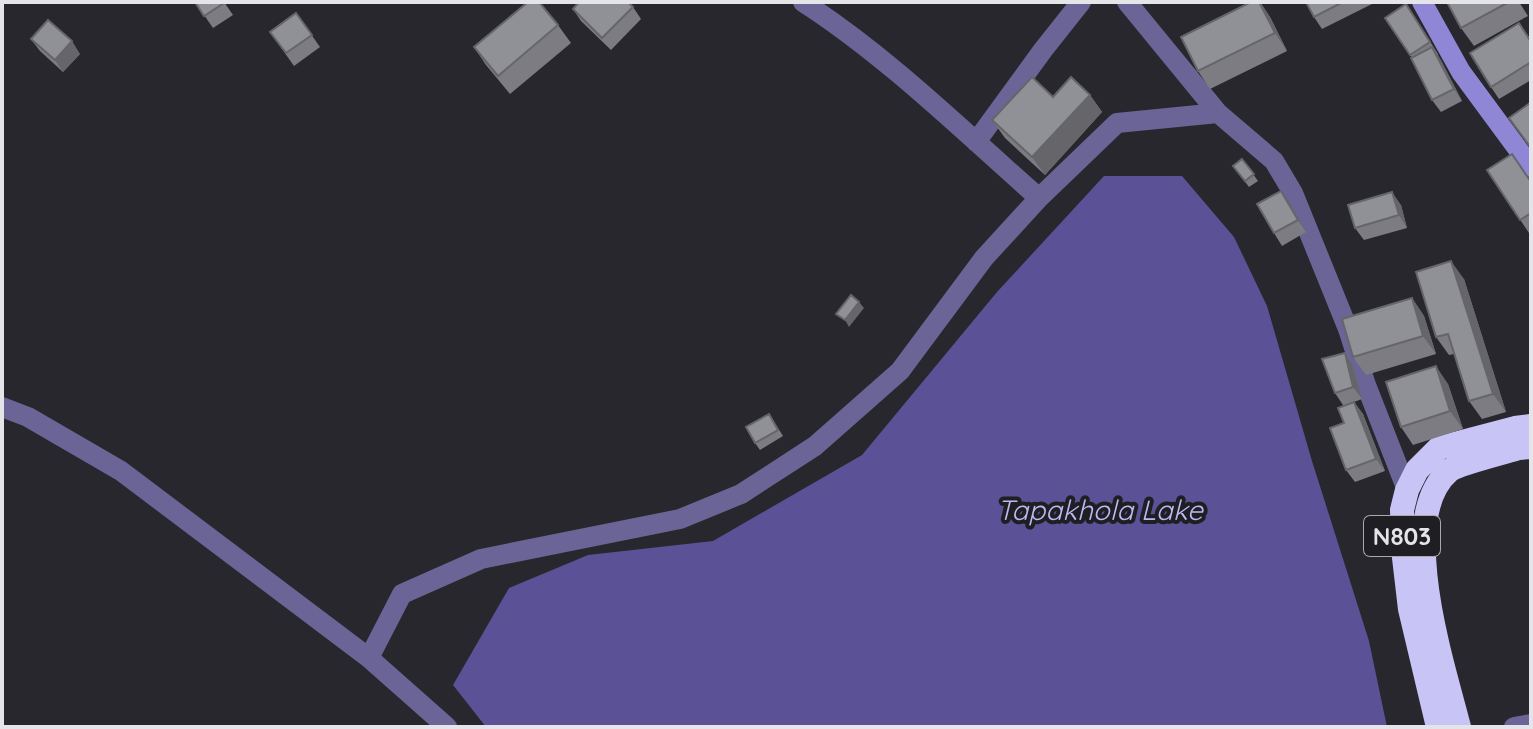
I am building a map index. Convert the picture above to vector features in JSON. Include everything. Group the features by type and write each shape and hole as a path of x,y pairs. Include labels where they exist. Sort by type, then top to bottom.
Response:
{"highway":[{"name":"N803","path":"1438,727 1410,609 1402,536 1402,510 1407,490 1417,470 1439,448 1531,426"},
{"name":"N803","path":"1459,727 1430,605 1422,548 1430,498 1450,469 1531,447"}],"main road":[{"path":"1422,2 1461,72 1531,167"}],"street":[{"path":"803,2 872,52 1039,198"},
{"path":"976,142 1081,2"},
{"path":"1127,2 1218,113 1274,161 1293,193 1348,329 1407,490"},
{"path":"369,658 402,594 481,559 680,519 741,494 815,446 900,371 984,258 1039,198 1117,123 1218,113"},
{"path":"2,407 28,417 121,471 369,658 447,727"},
{"path":"1514,727 1531,724"}],"water":[{"name":"Tapakhola Lake","path":"1104,176 1182,176 1234,237 1267,306 1369,641 1387,727 486,727 453,685 509,588 588,555 713,541 862,455 997,292"}],"building":[{"path":"195,2 224,2 224,3 204,16"},
{"path":"528,2 539,2 558,25 498,76 474,47"},
{"path":"579,2 628,2 633,7 602,38 573,9"},
{"path":"1251,2 1259,2 1275,33 1198,71 1181,37"},
{"path":"1306,2 1343,2 1314,17"},
{"path":"1447,2 1509,2 1461,28"},
{"path":"1406,4 1430,42 1410,55 1385,18"},
{"path":"296,13 312,35 286,53 270,32"},
{"path":"48,20 72,41 55,60 31,39"},
{"path":"1519,23 1531,42 1531,62 1491,87 1470,53"},
{"path":"1432,47 1454,89 1432,100 1411,58"},
{"path":"1032,77 1053,97 1071,77 1090,95 1032,157 992,120"},
{"path":"1531,105 1531,148 1509,118"},
{"path":"1512,154 1531,182 1531,213 1520,220 1487,170"},
{"path":"1242,159 1254,174 1245,181 1233,166"},
{"path":"1281,191 1298,220 1274,233 1257,204"},
{"path":"1392,192 1399,215 1355,228 1348,205"},
{"path":"1451,261 1493,394 1469,401 1448,334 1436,337 1416,272"},
{"path":"851,295 859,302 845,320 836,314"},
{"path":"1412,298 1423,336 1353,357 1342,319"},
{"path":"1345,353 1353,387 1335,393 1322,359"},
{"path":"1436,366 1450,411 1401,427 1386,382"},
{"path":"1354,402 1376,459 1346,470 1330,428 1344,423 1338,408"},
{"path":"769,414 778,430 755,443 746,427"}]}
